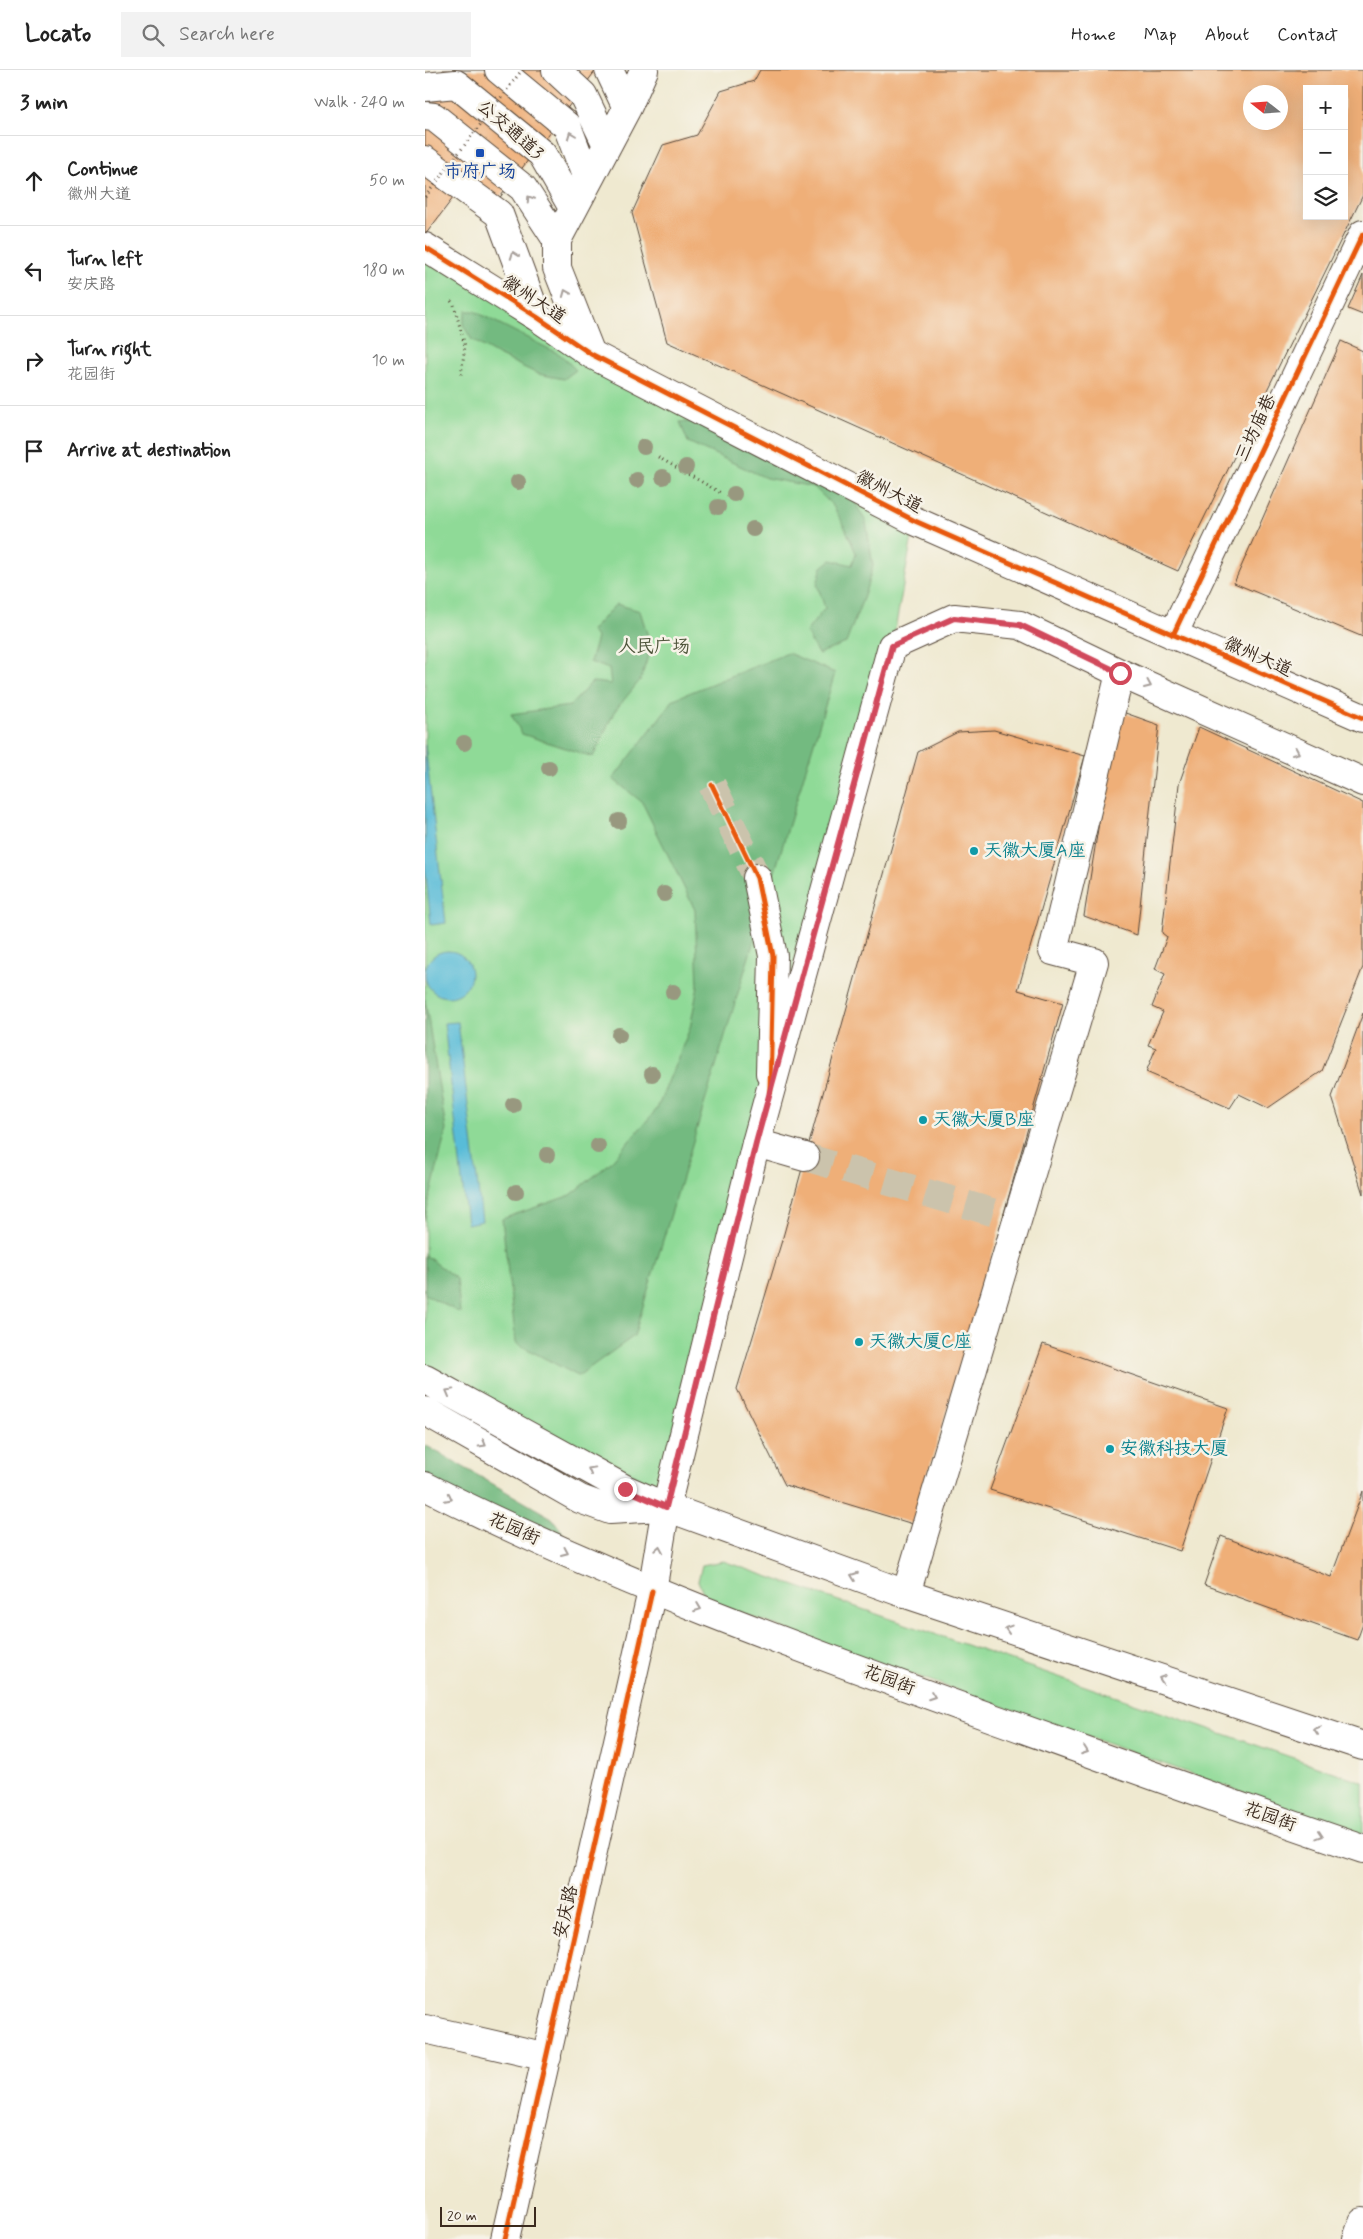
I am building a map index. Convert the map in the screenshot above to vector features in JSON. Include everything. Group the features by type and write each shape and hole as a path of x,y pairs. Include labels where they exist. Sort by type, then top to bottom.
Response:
{"main road":[{"path":"499,70 567,126 588,181"},
{"path":"556,70 583,95 607,145"},
{"path":"609,70 627,108"},
{"path":"591,354 557,268 557,240 627,108 644,70"},
{"name":"公交通道3","path":"425,87 456,84 542,154 573,208"},
{"path":"425,116 434,117 523,188 557,240"},
{"path":"425,160 499,214 537,317"},
{"name":"三坊庙巷","path":"1173,634 1363,234"},
{"name":"徽州大道","path":"425,247 537,317 591,354 915,521 1363,718"},
{"name":"安庆路","path":"505,2239 652,1590 666,1507 756,1143 892,646 954,618 1020,625 1120,673"},
{"path":"905,1594 1094,962 1053,950 1120,673 1363,782"},
{"path":"757,878 773,956 770,1092"},
{"path":"756,1143 805,1157"},
{"path":"425,1379 625,1489 666,1507 905,1594 1363,1746"},
{"path":"425,1411 580,1499 610,1510 666,1507"},
{"name":"花园街","path":"425,1486 473,1510 652,1590 910,1688 1363,1849"},
{"path":"425,2029 547,2057"},
{"path":"1357,2239 1363,2222"}],"path":[{"path":"425,197 522,70"},
{"path":"449,299 454,305 465,346 461,375"},
{"path":"658,457 721,493"}],"green space":[{"name":"人民广场","path":"425,247 915,521 892,646 666,1507 425,1379"},
{"path":"466,311 474,311 561,355 576,370 564,379 538,374 498,355 472,340 463,325"},
{"path":"680,422 707,422 849,492 866,522 873,566 846,643 818,654 806,632 825,608 817,584 822,567 831,560 852,565 856,553 843,523 833,506 814,487 766,478 688,442"},
{"path":"616,604 640,611 651,646 641,679 614,712 593,757 522,734 511,714 570,706 592,682 611,684 609,669 590,662 597,638 591,631"},
{"path":"788,653 835,673 634,1336 578,1376 516,1343 502,1219 571,1195 610,1163 657,1109 690,1028 698,986 695,910 642,802 613,779 674,699"},
{"path":"425,999 446,1130 425,1219"},
{"path":"425,1255 457,1279 460,1313 425,1294"},
{"path":"425,1445 552,1518 563,1533 558,1548 425,1487"},
{"path":"723,1561 1363,1782 1363,1835 707,1601 698,1581 702,1565"}],"water":[{"path":"425,745 446,923 431,925 425,866"},
{"path":"444,951 452,951 461,955 467,961 471,974 467,987 461,993 452,997 444,997 435,993 429,987 425,978 425,970 429,961 435,955"},
{"path":"458,1022 482,1221 467,1224 444,1023"}],"building":[{"name":"市府广场","path":"443,70 596,70 498,200 469,177 425,235 425,94"},
{"path":"760,70 1363,70 1363,195 1178,571 667,342 632,213 663,145 697,135 721,91 754,81"},
{"path":"1363,275 1363,315 1348,309"},
{"path":"1341,341 1363,351 1363,637 1234,583"},
{"path":"1117,710 1159,725 1137,935 1084,916"},
{"path":"1199,727 1363,803 1363,967 1322,1071 1268,1108 1239,1094 1230,1108 1146,1072 1156,1048 1148,1045 1163,1012 1152,1007 1165,974 1155,969 1167,937 1162,933 1179,784"},
{"path":"994,730 1085,756 1018,990 1063,1003 981,1295 913,1524 785,1485 737,1389 783,1237 918,752 958,732"},
{"path":"1363,1013 1363,1194 1332,1097"},
{"name":"安徽科技大厦","path":"1043,1344 1228,1408 1180,1551 990,1490"},
{"path":"1363,1491 1363,1624 1357,1640 1204,1585 1221,1536 1331,1577"}],"tunnel":[{"path":"712,785 757,878"},
{"path":"805,1157 1019,1220"}],"cycle path":[{"path":"1173,635 1363,234"},
{"path":"425,247 537,317 591,354 915,521 1363,718"},
{"path":"712,785 757,878 773,956 770,1092"},
{"path":"505,2239 652,1591"}],"place":[{"name":"市府广场","path":"480,153"},
{"name":"天徽大厦A座","path":"974,851"},
{"name":"天徽大厦B座","path":"923,1120"},
{"name":"天徽大厦C座","path":"859,1342"},
{"name":"安徽科技大厦","path":"1110,1449"}],"route":[{"path":"625,1489 666,1507 756,1143 892,646 954,618 1020,625 1120,673"}]}
